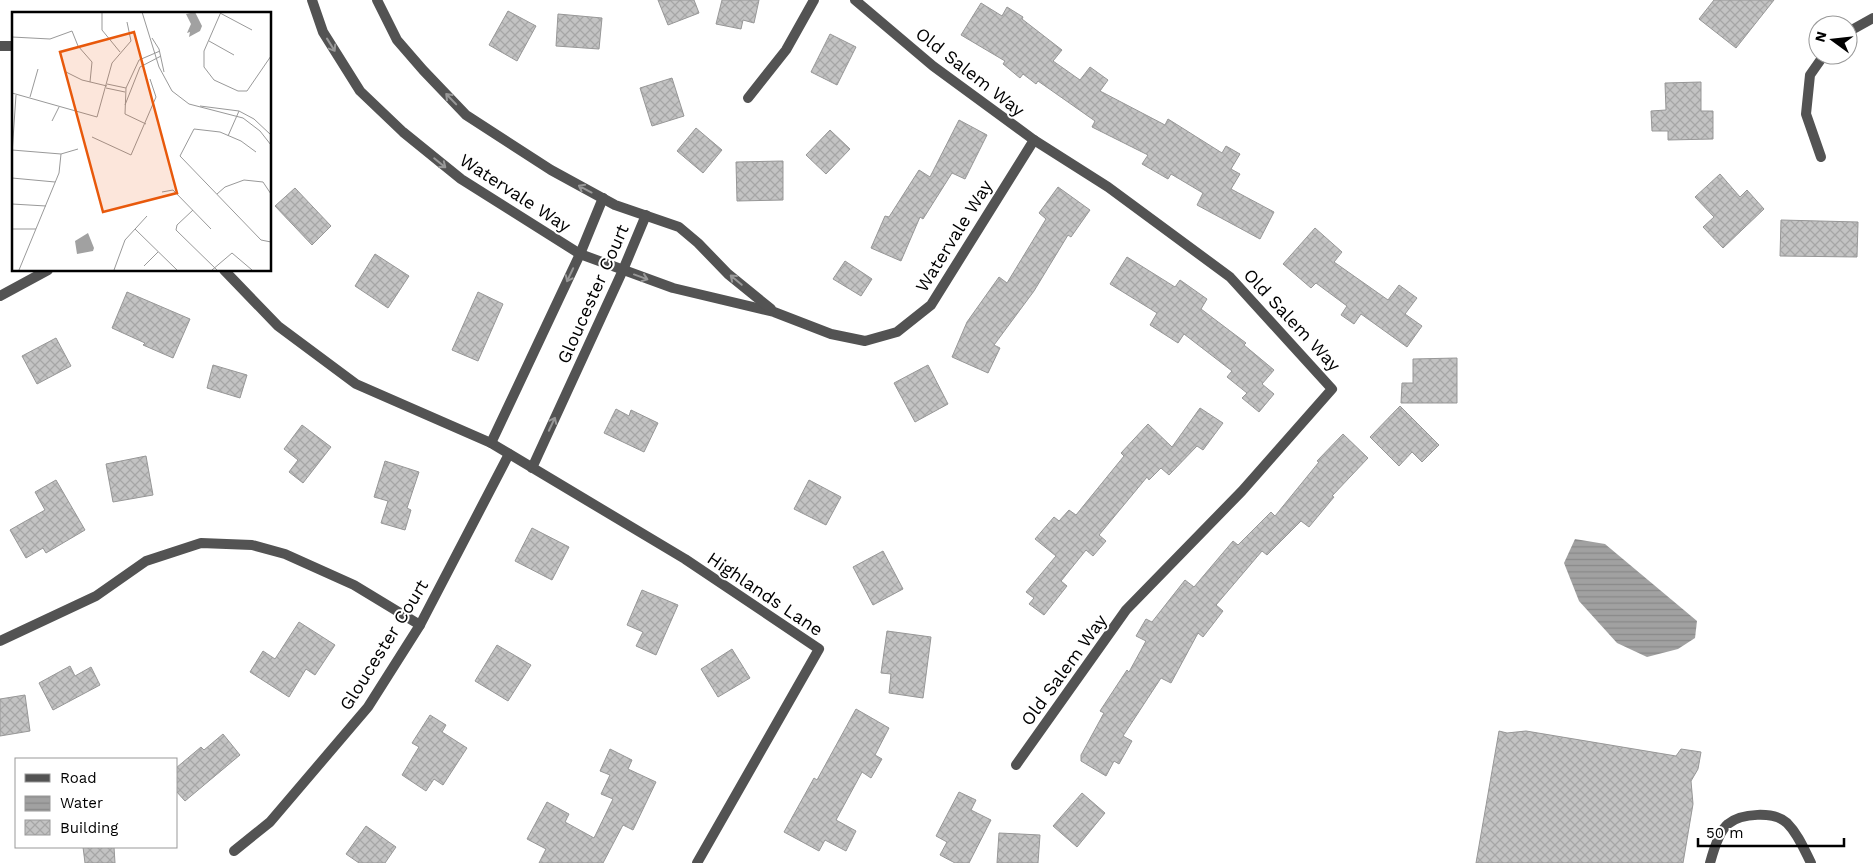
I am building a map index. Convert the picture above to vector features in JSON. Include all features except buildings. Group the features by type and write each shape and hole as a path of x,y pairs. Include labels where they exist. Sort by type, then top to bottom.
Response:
{"street":[{"name":"Watervale Way","path":"312,0 323,32 360,91 403,132 461,179 580,254 673,288 774,312 831,334 865,341 897,332 931,304 1034,140"},
{"name":"Watervale Way","path":"377,0 397,40 466,114 551,170 615,205 680,227 728,274 774,312"},
{"path":"748,98 786,50 814,0"},
{"name":"Old Salem Way","path":"855,0 934,66 1034,140 1108,187 1230,277 1332,389 1242,491 1126,610 1016,764"},
{"path":"1858,26 1873,18"},
{"path":"1817,65 1810,75 1806,114 1820,157"},
{"name":"Gloucester Court","path":"491,443 580,254 603,198"},
{"name":"Gloucester Court","path":"532,468 623,270 646,215"},
{"path":"0,296 46,271"},
{"name":"Highlands Lane","path":"225,271 278,326 356,384 491,443 685,559 819,649 697,863"},
{"name":"Gloucester Court","path":"234,851 270,822 368,707 420,625 509,454"},
{"path":"0,642 96,596 146,561 201,543 252,545 285,554 354,585 420,625"},
{"path":"1710,863 1714,848 1727,824 1745,816 1764,815 1785,821 1797,836 1811,863"}],"water":[{"path":"1575,539 1605,544 1697,621 1695,638 1678,649 1647,657 1617,643 1579,601 1564,563"}]}
